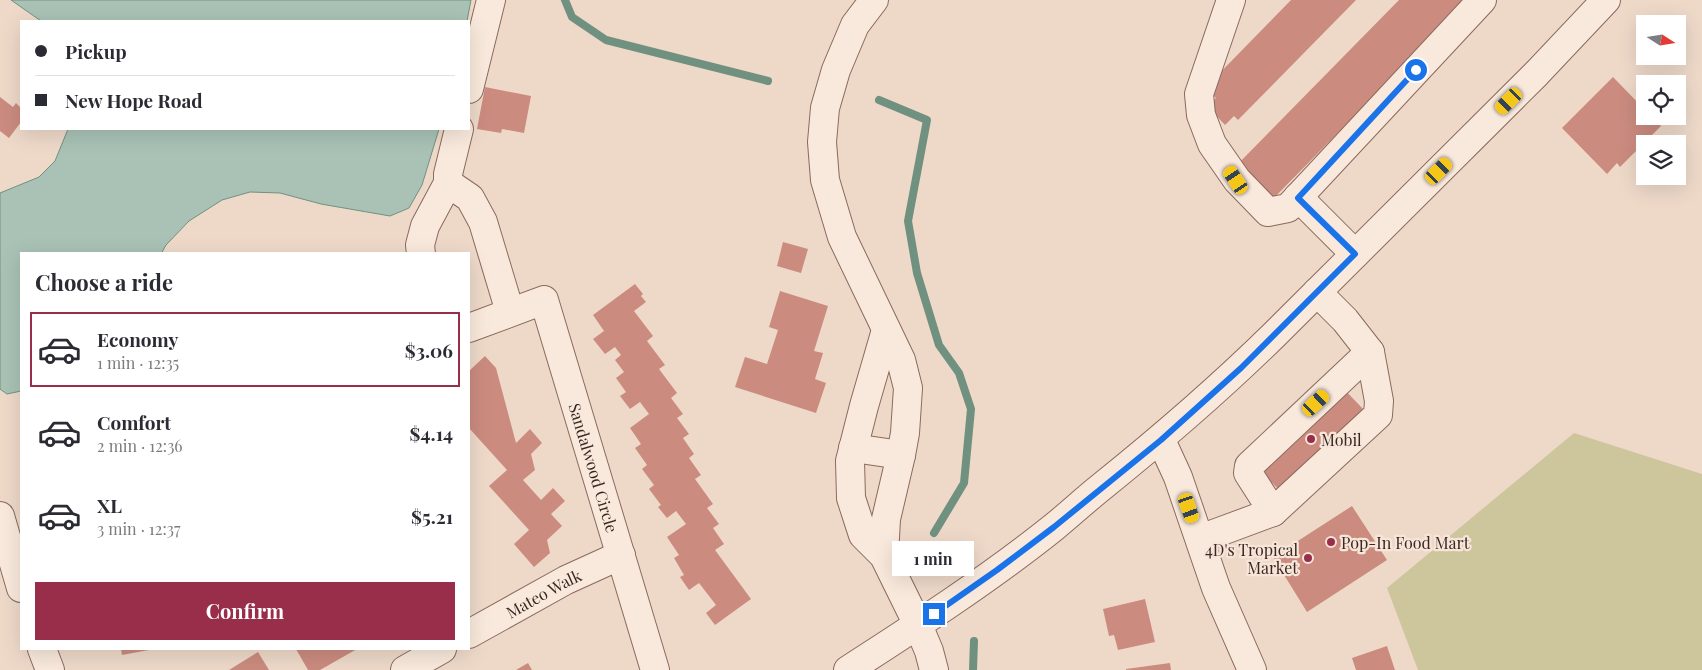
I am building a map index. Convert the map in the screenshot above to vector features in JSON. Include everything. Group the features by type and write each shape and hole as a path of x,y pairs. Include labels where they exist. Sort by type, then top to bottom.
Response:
{"street":[{"path":"470,85 491,0"},
{"path":"874,0 855,25 836,70 825,108 822,142 825,180 842,236 901,360 908,388 905,433 886,519 884,556"},
{"path":"1231,0 1199,94 1201,115 1212,144 1236,180 1268,212 1288,208 1482,0"},
{"path":"848,670 918,625 997,570 1054,527 1161,440 1241,368 1537,74 1606,0"},
{"path":"421,252 420,245 425,226 448,183 448,174 459,130"},
{"path":"448,183 470,198 482,222 510,312"},
{"path":"1298,198 1355,254"},
{"path":"1200,539 1273,512 1378,415 1379,401 1370,352 1345,320 1317,292"},
{"name":"Sandalwood Circle","path":"470,328 544,300 655,670"},
{"path":"886,330 850,461 851,498 863,535 884,556 930,651 934,670"},
{"path":"1273,512 1248,473 1249,466 1370,352"},
{"path":"1161,440 1178,477 1216,588 1252,670"},
{"path":"853,448 901,455"},
{"path":"0,516 20,581"},
{"name":"Mateo Walk","path":"470,633 566,580 620,555"},
{"path":"42,650 50,670"},
{"path":"404,670 440,650"}],"shaded area":[{"path":"11,0 471,0 467,20 40,20"},
{"path":"68,130 439,130 422,185 409,208 390,216 321,204 280,193 250,192 222,200 189,221 166,245 162,252 20,252 20,391 7,394 0,389 0,193 39,177 55,161"},
{"path":"1574,433 1702,474 1702,670 1418,670 1387,588"}],"building":[{"path":"1291,0 1356,0 1238,120 1234,116 1225,125 1208,107 1216,98 1205,88"},
{"path":"1399,0 1468,0 1270,202 1235,167"},
{"path":"1613,77 1636,101 1636,125 1661,126 1652,135 1636,135 1636,151 1620,167 1617,163 1607,174 1562,128"},
{"path":"485,87 531,96 524,133 502,129 501,133 477,129"},
{"path":"0,97 13,107 16,103 20,107 20,123 9,138 0,131"},
{"path":"783,242 808,249 801,273 777,266"},
{"path":"635,284 643,294 641,296 646,302 634,311 653,336 647,341 665,365 659,369 677,393 671,398 683,414 677,418 689,434 683,438 694,454 689,458 701,475 695,479 713,504 707,508 719,524 713,528 724,544 715,550 751,599 715,625 706,613 716,605 699,583 689,590 680,577 684,575 674,558 679,555 667,537 686,524 676,511 667,518 658,507 661,505 649,489 654,485 642,469 647,465 635,448 641,444 630,428 649,414 640,402 630,409 620,396 626,392 616,378 624,372 615,360 621,355 615,347 605,354 593,339 604,331 593,315"},
{"path":"780,291 828,306 814,351 823,353 815,379 826,383 816,413 735,387 745,357 767,364 778,330 769,327"},
{"path":"485,356 496,368 516,443 530,429 542,443 531,454 535,470 523,480 541,500 553,488 565,501 551,514 562,526 547,540 550,553 534,567 514,544 529,530 489,486 507,470 470,429 470,370"},
{"name":"Mobil","path":"1343,388 1363,409 1279,490 1259,469"},
{"path":"1352,506 1387,560 1307,612 1273,557"},
{"path":"1145,599 1155,642 1118,650 1114,635 1109,636 1103,609"},
{"path":"1387,646 1395,670 1356,670 1352,658"},
{"path":"121,650 149,650 122,655"},
{"path":"297,650 355,650 320,670 308,670"},
{"path":"258,652 269,670 229,670"},
{"path":"528,663 532,670 516,670"},
{"path":"1170,663 1171,670 1126,670 1126,669"}],"waterway":[{"path":"565,0 572,17 606,40 768,81"},
{"path":"879,100 927,120 908,221 917,273 939,345 959,373 971,409 964,483 934,533"},
{"path":"973,670 974,641"}],"place":[{"name":"Mobil","path":"1311,439"},
{"name":"Pop-In Food Mart","path":"1331,542"},
{"name":"4D's Tropical Market","path":"1308,558"}],"route":[{"path":"934,614 1054,527 1161,440 1241,368 1355,254 1298,198 1416,70"}]}
